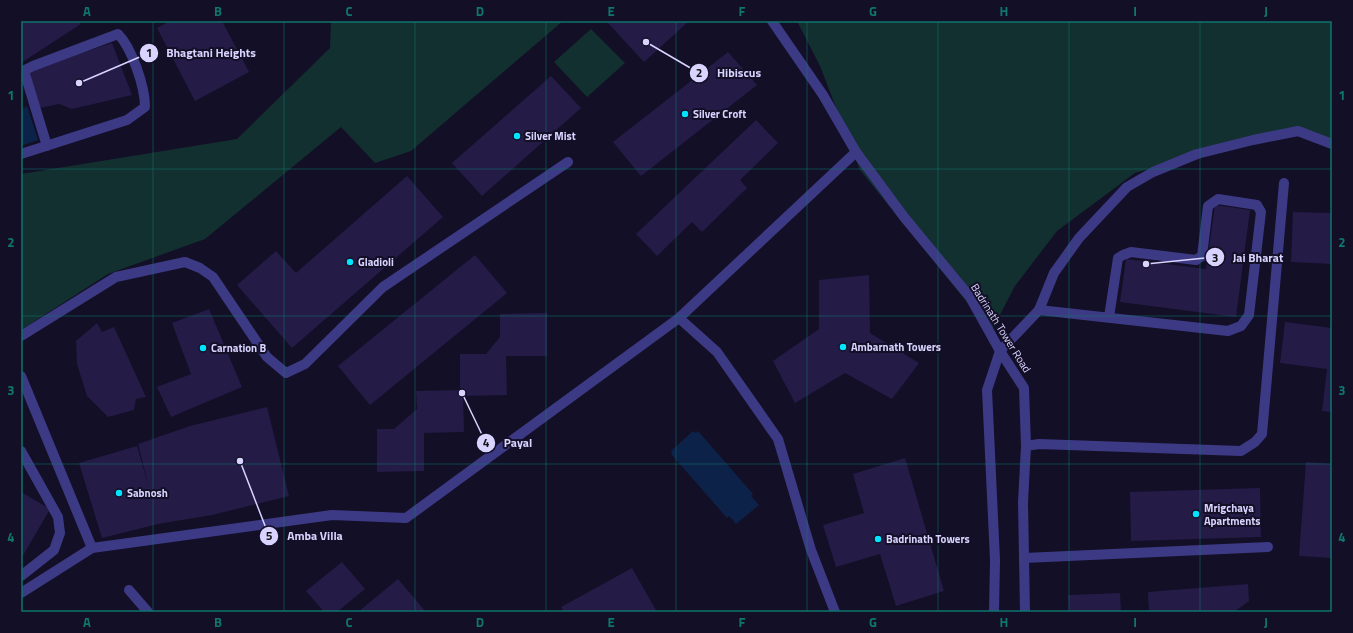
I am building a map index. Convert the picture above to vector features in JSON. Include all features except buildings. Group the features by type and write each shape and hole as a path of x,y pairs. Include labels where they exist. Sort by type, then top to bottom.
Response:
{"street":[{"name":"Badrinath Tower Road","path":"772,21 823,95 856,152 904,217 970,297 1000,351 1024,388 1026,446 1023,502 1025,612"},
{"path":"21,154 47,146 127,120 145,107 145,95 128,46 118,34 25,70 47,146"},
{"path":"994,612 995,560 987,390 1000,351 1039,310 1054,273 1079,238 1127,187 1154,172 1197,154 1252,140 1298,131 1332,144"},
{"path":"21,593 92,548 332,515 406,518 679,318 856,152"},
{"path":"21,336 116,278 185,262 200,268 213,277 267,357 286,373 305,364 383,287 568,162"},
{"path":"1026,446 1039,444 1241,451 1255,442 1262,434 1284,183"},
{"path":"1039,310 1109,318 1228,331 1241,326 1249,315 1261,212 1257,205 1218,199 1208,206 1202,256 1196,260 1131,252 1118,258 1109,318"},
{"path":"679,318 717,352 778,439 811,550 835,612"},
{"path":"21,376 92,548"},
{"path":"21,451 58,518 60,533 54,550 21,576"},
{"path":"1024,558 1268,547"},
{"path":"129,590 148,612"}],"green space":[{"path":"331,21 563,21 411,151 375,163 341,127 205,239 108,274 21,330 21,174 237,139 330,48"},
{"path":"797,21 1332,21 1332,143 1298,127 1135,173 1057,231 1015,286 991,332 860,170 820,66"},
{"path":"591,29 625,63 587,97 554,62"}],"water":[{"path":"27,106 38,140 21,146 21,110"},
{"path":"693,431 695,433 698,431 753,494 751,496 759,505 736,524 729,516 727,518 671,454 671,451"}],"place":[{"name":"Hibiscus","path":"646,42"},
{"name":"Bhagtani Heights","path":"79,83"},
{"name":"Silver Croft","path":"685,114"},
{"name":"Silver Mist","path":"517,136"},
{"name":"Gladioli","path":"350,262"},
{"name":"Jai Bharat","path":"1146,264"},
{"name":"Ambarnath Towers","path":"843,347"},
{"name":"Carnation B","path":"203,348"},
{"name":"Payal","path":"462,393"},
{"name":"Amba Villa","path":"240,461"},
{"name":"Sabnosh","path":"119,493"},
{"name":"Mrigchaya Apartments","path":"1196,514"},
{"name":"Badrinath Towers","path":"878,539"}]}
